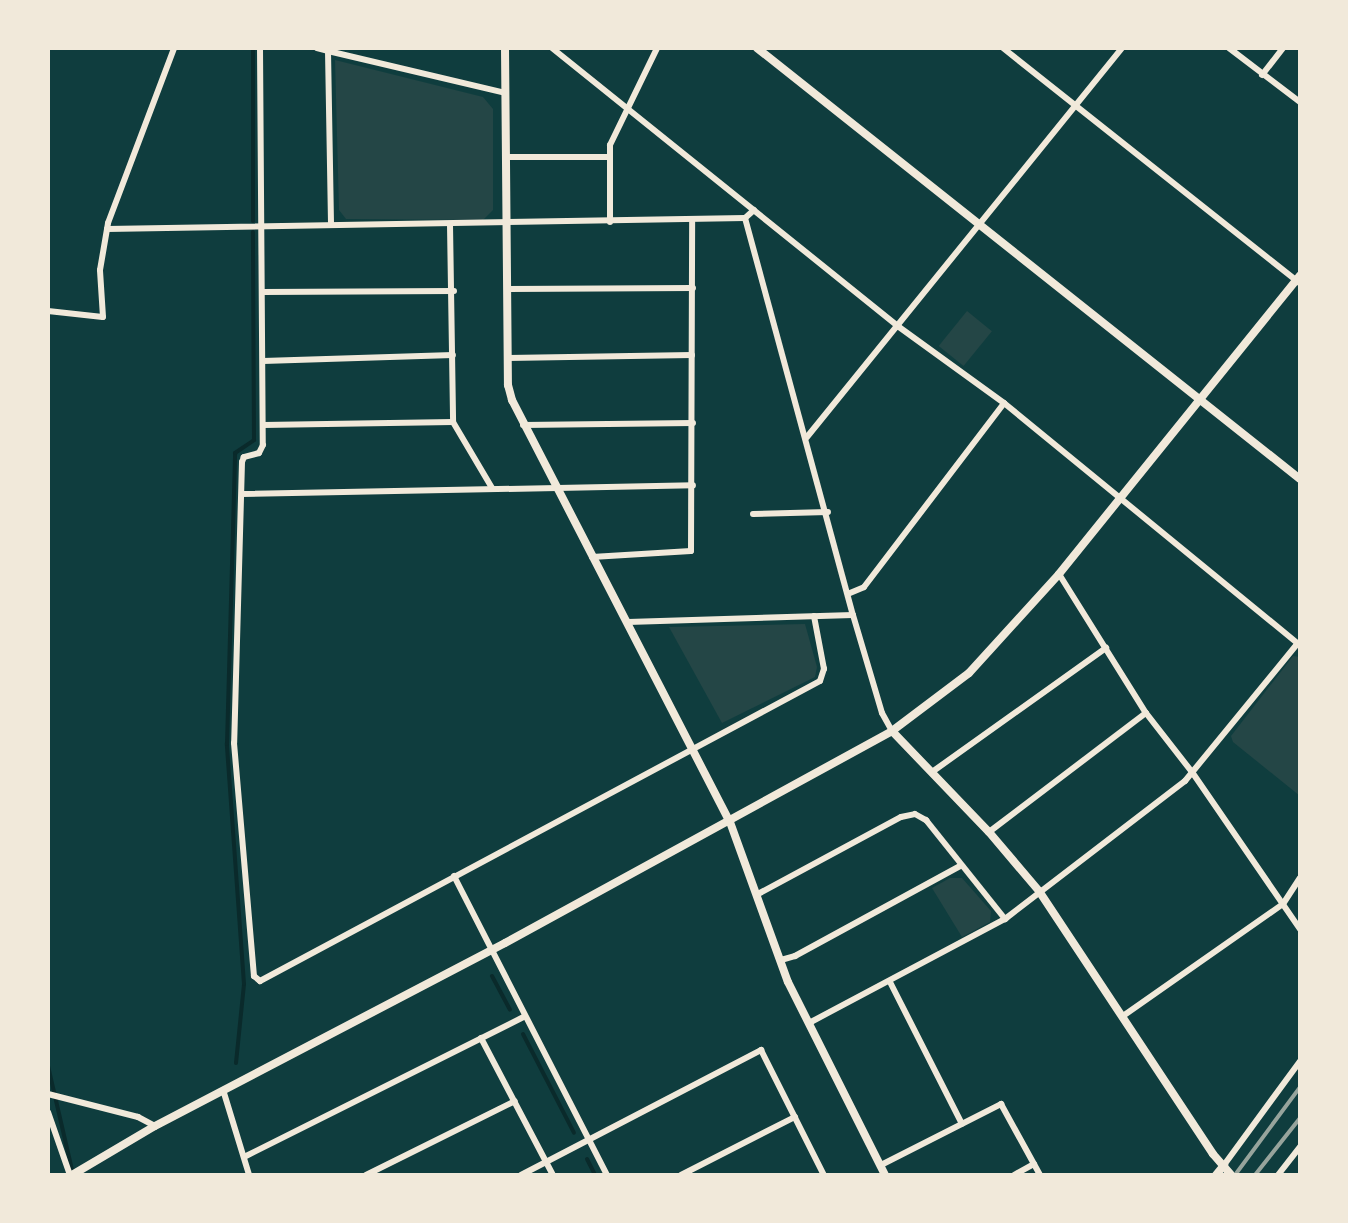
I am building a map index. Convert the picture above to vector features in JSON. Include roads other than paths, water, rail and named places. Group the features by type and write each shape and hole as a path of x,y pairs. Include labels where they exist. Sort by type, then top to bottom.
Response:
{"street":[{"path":"48,311 103,316 100,270 107,229 174,48"},
{"path":"260,48 263,425 262,449 244,457 242,462 234,743 254,976 260,981 820,681 824,669 814,616"},
{"path":"317,48 505,93"},
{"path":"505,48 508,385 523,425 628,622 729,822 781,960 809,1023 885,1175"},
{"path":"552,48 899,327 1004,403 1119,500 1299,644 1192,772 1005,919 809,1023"},
{"path":"610,222 608,157 627,110 657,48"},
{"path":"757,48 1300,479"},
{"path":"48,1112 71,1175 155,1126 224,1092 729,822 892,731 969,673 1059,574 1299,279 1003,48"},
{"path":"807,437 899,327 1122,48"},
{"path":"1229,48 1300,102"},
{"path":"1262,75 1283,48"},
{"path":"328,51 331,225"},
{"path":"505,157 608,157"},
{"path":"107,229 692,222 746,218 754,210"},
{"path":"746,218 850,593 853,615 882,713 892,731 989,832 1039,891 1231,1175"},
{"path":"592,557 691,551 692,222"},
{"path":"450,225 454,291 453,422 492,488"},
{"path":"507,289 693,288"},
{"path":"262,292 454,291"},
{"path":"263,361 453,355"},
{"path":"508,358 692,355"},
{"path":"850,593 864,587 1004,403"},
{"path":"263,425 453,422"},
{"path":"523,425 693,423"},
{"path":"242,494 693,485"},
{"path":"753,514 828,512"},
{"path":"1059,574 1146,713 1192,772 1300,929"},
{"path":"628,622 853,615"},
{"path":"932,772 1106,648"},
{"path":"989,832 1146,713"},
{"path":"758,894 901,817 915,814 926,820 960,866 1005,919"},
{"path":"781,960 795,956 960,866"},
{"path":"454,876 523,1017 607,1175"},
{"path":"1123,1016 1283,904 1300,878"},
{"path":"890,982 962,1124"},
{"path":"244,1157 523,1017"},
{"path":"481,1038 552,1175"},
{"path":"520,1175 761,1050 824,1175"},
{"path":"1216,1175 1300,1061"},
{"path":"224,1092 249,1175"},
{"path":"48,1094 138,1117 155,1126"},
{"path":"366,1175 515,1101"},
{"path":"880,1165 1001,1104 1040,1175"},
{"path":"681,1175 795,1117"},
{"path":"1278,1175 1300,1146"},
{"path":"1014,1175 1034,1164"}],"waterway":[{"path":"253,48 253,221"},
{"path":"236,1063 244,984 227,744 235,453 254,440 253,232"},
{"path":"492,976 510,1010"},
{"path":"523,1034 574,1133"},
{"path":"48,1066 73,1174"},
{"path":"587,1159 595,1175"}],"railway":[{"path":"1235,1175 1300,1087"},
{"path":"1255,1175 1300,1118"}]}
